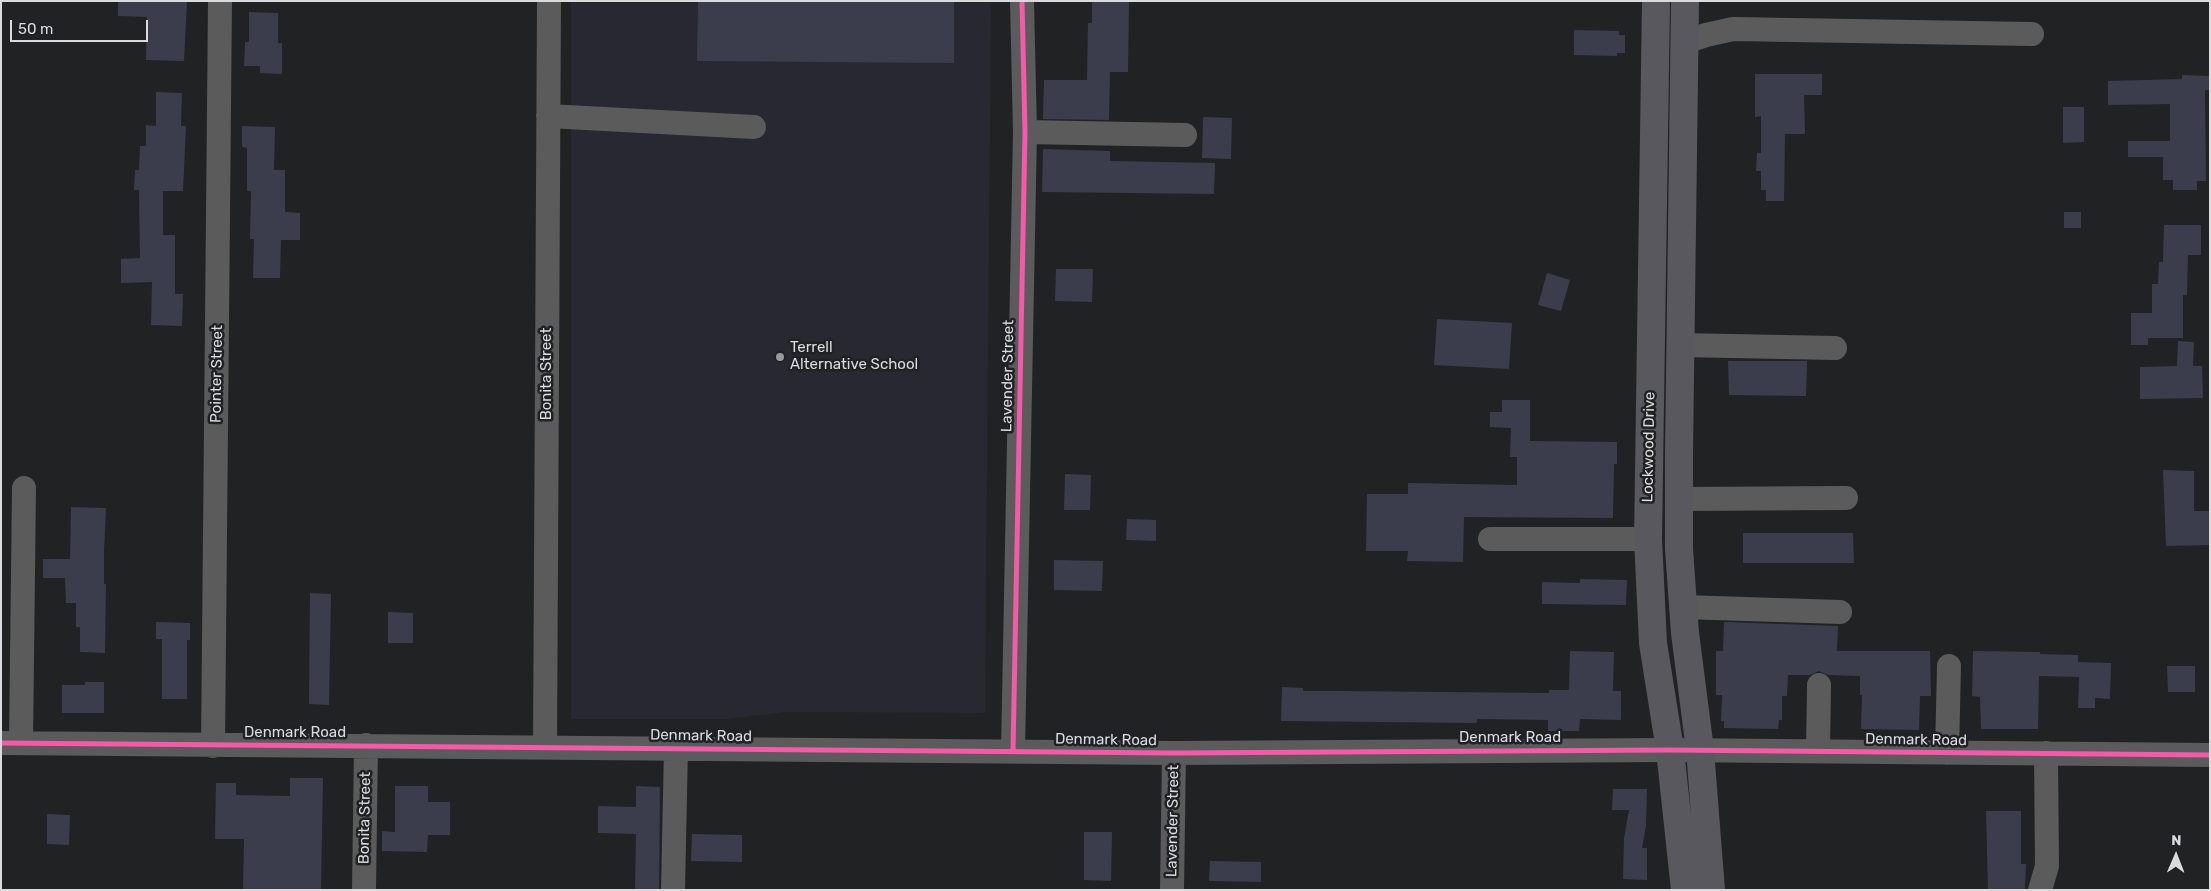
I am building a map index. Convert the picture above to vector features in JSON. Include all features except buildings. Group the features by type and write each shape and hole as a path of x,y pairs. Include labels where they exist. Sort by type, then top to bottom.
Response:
{"main road":[{"name":"Lockwood Drive","path":"1656,1 1648,539 1653,643 1670,750 1685,890"},
{"name":"Lockwood Drive","path":"1685,1 1679,549 1700,750 1711,890"},
{"path":"1655,42 1684,42"},
{"path":"1649,454 1679,454"}],"street":[{"name":"Pointer Street","path":"213,746 220,1"},
{"name":"Bonita Street","path":"545,746 549,1"},
{"name":"Lavender Street","path":"1013,751 1025,132 1022,1"},
{"path":"1684,42 1706,35 1733,30 2032,34"},
{"path":"548,116 754,127"},
{"path":"1025,132 1185,135"},
{"path":"1680,345 1835,348"},
{"path":"11,743 24,488"},
{"path":"1679,499 1846,498"},
{"path":"1490,539 1648,539"},
{"path":"1684,607 1840,612"},
{"path":"1948,753 1949,666"},
{"path":"1818,751 1819,685"},
{"name":"Denmark Road","path":"11,743 213,746 545,746 1174,753 1700,750 2210,755"},
{"name":"Bonita Street","path":"364,890 366,746"},
{"path":"672,890 676,748"},
{"name":"Lavender Street","path":"1172,890 1174,753"},
{"path":"2040,890 2047,866 2046,754"}],"shaded area":[{"name":"Terrell Alternative School","path":"571,1 991,1 985,713 786,712 727,719 571,719"}],"cycle path":[{"path":"1013,751 1025,132 1022,1"},
{"path":"1,743 1174,753 1670,750 2210,755"}],"place":[{"name":"Terrell Alternative School","path":"780,357"}]}
